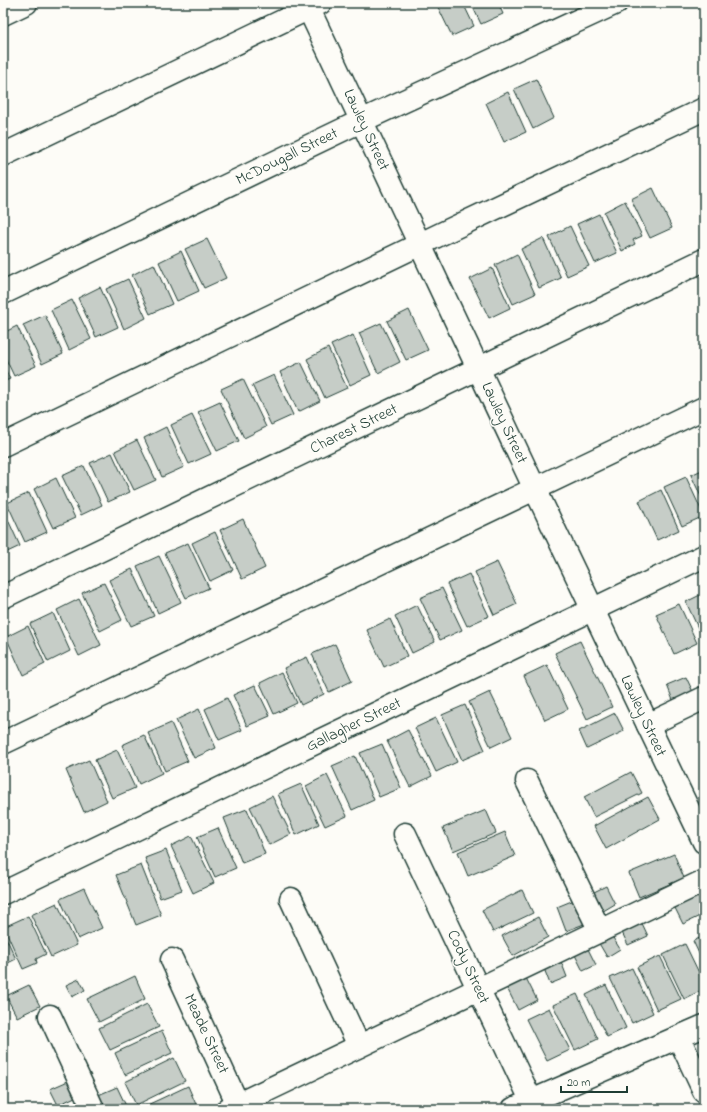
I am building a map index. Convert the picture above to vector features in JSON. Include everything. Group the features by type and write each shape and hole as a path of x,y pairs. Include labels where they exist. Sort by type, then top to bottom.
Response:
{"street":[{"name":"McDougall Street","path":"3,293 362,121 616,3"},
{"path":"3,14 23,4"},
{"name":"Lawley Street","path":"312,5 362,121 478,369 704,842"},
{"path":"3,155 312,5"},
{"path":"3,445 704,109"},
{"name":"Charest Street","path":"3,597 704,260"},
{"path":"3,743 704,408"},
{"name":"Gallagher Street","path":"3,893 704,556"},
{"path":"648,725 704,698"},
{"path":"528,780 600,931"},
{"name":"Cody Street","path":"405,834 479,989 522,1105"},
{"path":"235,1108 359,1046 704,881"},
{"path":"291,899 359,1046"},
{"name":"Meade Street","path":"172,960 235,1108"},
{"path":"50,1016 93,1109"},
{"path":"522,1105 704,1026"},
{"path":"679,1038 704,1091"}],"building":[{"path":"436,3 463,3 474,26 452,36"},
{"path":"471,3 498,3 503,14 481,24"},
{"path":"536,79 554,118 533,129 514,89"},
{"path":"508,92 526,132 504,142 486,103"},
{"path":"653,188 672,228 650,238 631,199"},
{"path":"625,201 642,236 633,240 635,244 622,251 604,212"},
{"path":"599,214 617,253 595,263 577,224"},
{"path":"570,226 589,266 567,276 549,237"},
{"path":"543,238 561,278 539,288 521,249"},
{"path":"207,239 226,278 204,288 185,249"},
{"path":"181,251 199,291 177,301 159,262"},
{"path":"517,254 535,294 513,304 495,265"},
{"path":"154,264 172,304 150,314 132,275"},
{"path":"492,268 510,308 489,318 470,279"},
{"path":"128,279 146,318 124,329 106,289"},
{"path":"100,287 118,327 96,337 78,298"},
{"path":"72,300 91,339 69,350 51,310"},
{"path":"409,310 428,350 406,360 387,321"},
{"path":"45,315 63,354 42,364 23,325"},
{"path":"381,323 400,362 378,373 359,333"},
{"path":"17,326 36,366 14,376 3,353 3,333"},
{"path":"353,335 371,375 350,385 331,345"},
{"path":"328,348 347,388 325,398 307,359"},
{"path":"301,362 320,401 298,412 280,372"},
{"path":"3,365 10,379 3,382"},
{"path":"274,375 293,415 271,425 252,385"},
{"path":"243,379 266,427 244,438 221,389"},
{"path":"220,402 239,441 217,451 198,412"},
{"path":"192,415 211,454 189,464 171,425"},
{"path":"166,427 184,467 162,477 144,438"},
{"path":"137,440 156,480 134,490 115,451"},
{"path":"112,453 130,492 108,502 90,463"},
{"path":"84,466 102,505 81,515 62,476"},
{"path":"704,469 704,503 691,475"},
{"path":"686,477 704,516 682,526 664,487"},
{"path":"56,478 75,518 53,528 34,489"},
{"path":"661,490 679,530 657,540 639,501"},
{"path":"29,493 47,532 25,542 7,503"},
{"path":"3,509 20,546 3,554"},
{"path":"243,519 265,568 242,579 220,530"},
{"path":"215,532 233,570 210,581 192,543"},
{"path":"188,543 209,588 186,598 165,553"},
{"path":"159,556 181,602 158,613 137,566"},
{"path":"497,562 517,604 494,615 475,572"},
{"path":"132,569 154,616 131,626 109,580"},
{"path":"469,574 489,616 467,626 447,584"},
{"path":"104,583 122,620 100,631 82,593"},
{"path":"442,588 462,630 440,640 420,598"},
{"path":"704,593 704,641 686,602"},
{"path":"79,599 101,645 79,656 57,610"},
{"path":"679,604 697,643 674,654 656,614"},
{"path":"417,605 435,642 412,653 395,616"},
{"path":"53,613 70,651 48,662 30,624"},
{"path":"390,619 407,656 384,667 367,630"},
{"path":"28,626 45,664 23,675 6,637"},
{"path":"580,641 612,707 587,719 555,653"},
{"path":"335,644 352,681 329,692 312,654"},
{"path":"307,657 324,694 301,705 284,668"},
{"path":"547,665 568,709 545,720 524,676"},
{"path":"282,672 297,703 274,714 260,683"},
{"path":"686,677 694,694 674,703 667,685"},
{"path":"255,685 270,716 247,726 233,695"},
{"path":"490,692 512,737 491,747 469,702"},
{"path":"227,698 242,730 219,740 205,709"},
{"path":"465,705 485,750 462,760 442,715"},
{"path":"199,709 216,748 194,758 176,720"},
{"path":"615,713 624,731 587,749 579,731"},
{"path":"436,718 457,762 436,772 415,728"},
{"path":"171,723 188,761 165,771 148,733"},
{"path":"408,730 432,776 410,787 387,741"},
{"path":"144,735 162,773 139,784 122,745"},
{"path":"382,744 401,788 379,797 360,753"},
{"path":"117,750 135,788 112,798 95,760"},
{"path":"355,756 374,800 352,810 332,766"},
{"path":"89,760 107,801 84,812 66,770"},
{"path":"631,772 642,793 594,817 584,797"},
{"path":"327,775 347,816 325,826 306,786"},
{"path":"301,784 319,824 296,835 278,794"},
{"path":"272,796 291,834 269,845 250,807"},
{"path":"648,797 660,819 606,849 594,826"},
{"path":"247,809 265,854 242,863 224,818"},
{"path":"486,810 496,833 453,851 443,828"},
{"path":"218,828 236,868 215,877 197,837"},
{"path":"505,832 515,856 468,876 458,852"},
{"path":"191,836 214,883 193,893 171,846"},
{"path":"166,850 182,890 160,898 145,858"},
{"path":"674,854 684,878 639,897 629,873"},
{"path":"141,865 161,915 136,925 116,875"},
{"path":"606,886 615,904 600,913 590,894"},
{"path":"84,888 102,928 78,939 60,899"},
{"path":"522,890 533,913 493,932 482,910"},
{"path":"698,892 704,906 704,914 683,924 673,904"},
{"path":"574,900 584,924 566,931 557,907"},
{"path":"57,903 77,945 51,957 31,915"},
{"path":"28,916 46,954 36,959 37,963 23,969 4,927"},
{"path":"538,917 548,937 513,956 502,936"},
{"path":"640,919 648,936 628,945 620,928"},
{"path":"3,931 16,959 6,964 9,970 3,973"},
{"path":"610,933 620,949 607,957 597,940"},
{"path":"704,936 704,964 693,941"},
{"path":"685,944 704,983 704,989 684,999 663,955"},
{"path":"587,947 596,965 583,971 574,953"},
{"path":"660,956 681,999 657,1010 637,967"},
{"path":"560,959 567,977 550,984 543,966"},
{"path":"632,968 653,1013 632,1023 610,978"},
{"path":"524,974 537,1000 518,1010 505,984"},
{"path":"135,976 145,999 99,1022 87,999"},
{"path":"79,979 85,990 72,997 66,985"},
{"path":"29,985 40,1006 17,1017 6,996"},
{"path":"606,985 626,1028 607,1037 586,995"},
{"path":"577,994 598,1039 575,1050 553,1005"},
{"path":"147,1004 159,1027 110,1050 99,1028"},
{"path":"549,1008 570,1050 547,1061 526,1019"},
{"path":"162,1031 172,1053 125,1075 115,1053"},
{"path":"174,1058 185,1081 136,1105 125,1082"},
{"path":"68,1081 75,1097 58,1105 50,1089"},
{"path":"188,1086 198,1109 144,1109 143,1107"},
{"path":"117,1087 127,1108 101,1109 96,1096"}]}
